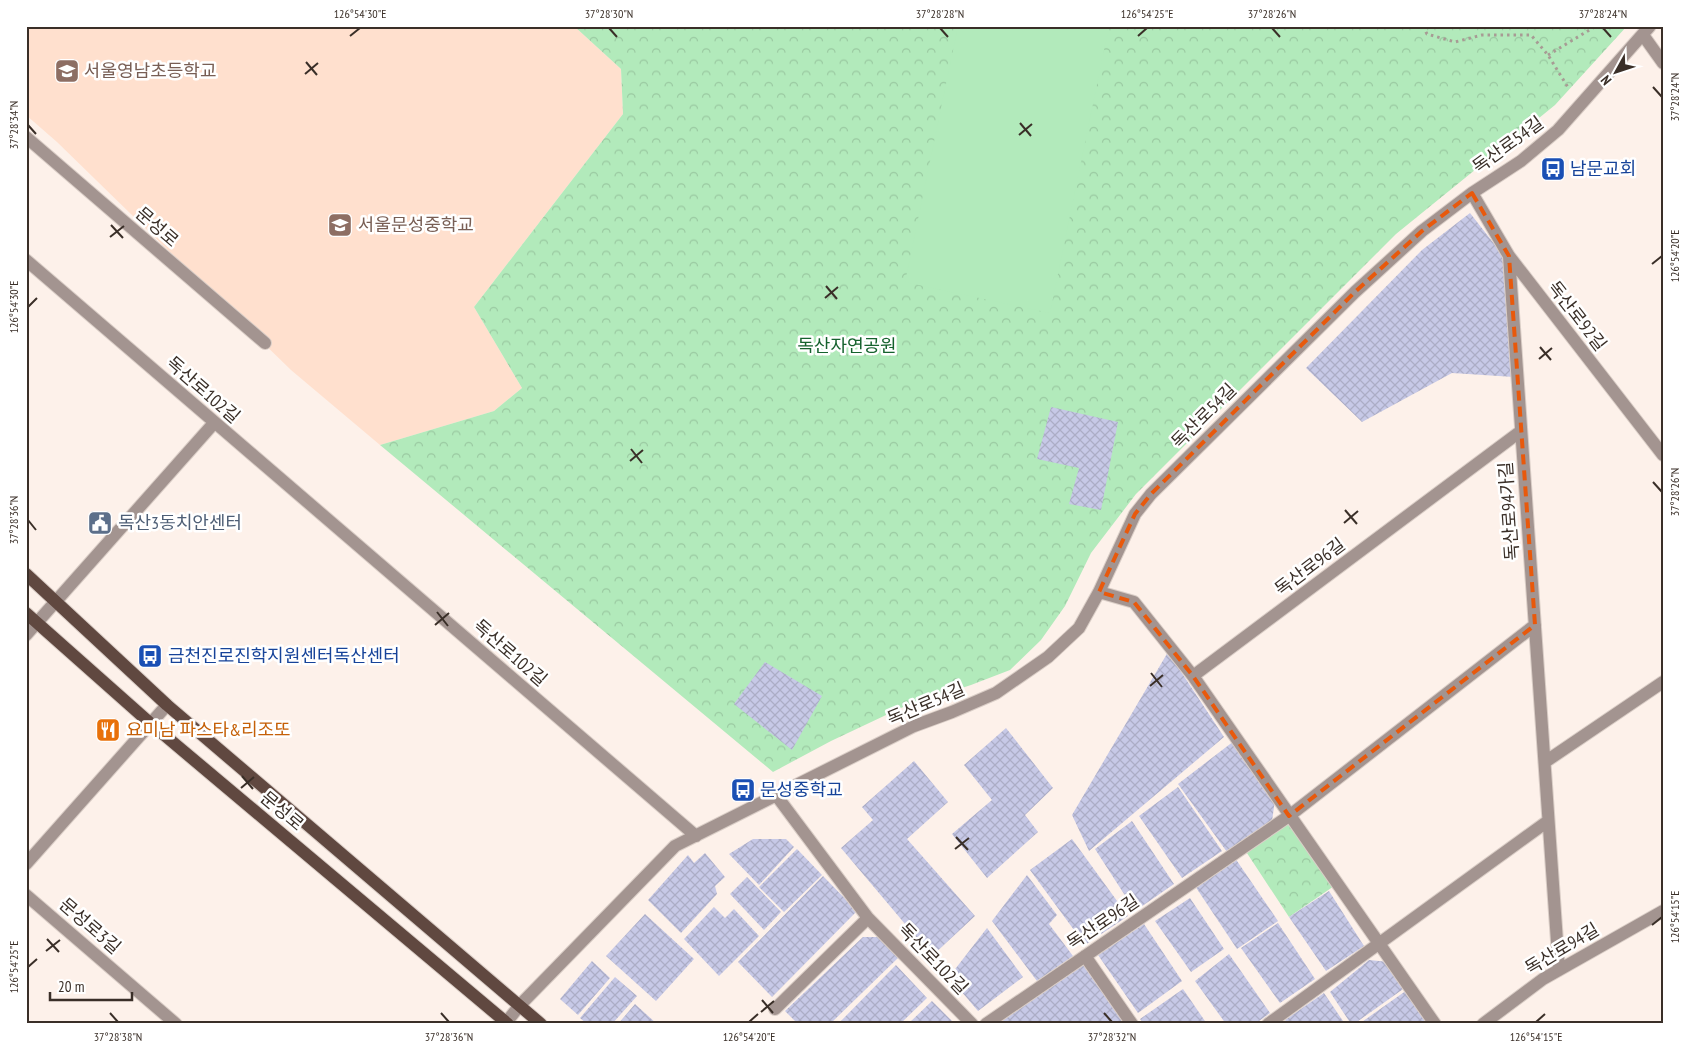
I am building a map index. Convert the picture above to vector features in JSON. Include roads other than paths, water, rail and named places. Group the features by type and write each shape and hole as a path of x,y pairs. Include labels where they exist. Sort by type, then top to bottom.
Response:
{"main road":[{"name":"문성로","path":"26,574 167,705 541,1024"},
{"name":"문성로","path":"26,613 150,723 507,1023"}],"street":[{"path":"1647,31 1663,63"},
{"name":"독산로54길","path":"776,795 914,726 996,693 1048,657 1079,628 1099,592 1135,514 1151,494 1355,292 1422,231 1472,193 1521,161 1558,130 1647,31"},
{"name":"문성로","path":"26,138 265,343"},
{"name":"독산로92길","path":"1472,193 1509,256 1663,455"},
{"name":"독산로94가길","path":"1509,256 1559,970"},
{"name":"독산로102길","path":"26,260 696,836"},
{"path":"26,635 214,423"},
{"name":"독산로96길","path":"1193,676 1521,431"},
{"path":"1099,592 1134,602 1193,676 1435,1024"},
{"name":"독산로96길","path":"986,1024 1289,816 1535,626"},
{"path":"1545,762 1663,682"},
{"path":"26,864 167,705"},
{"path":"507,1023 520,1005 676,846 776,795"},
{"name":"독산로102길","path":"776,795 868,918 972,1024"},
{"path":"1268,1024 1548,821"},
{"name":"문성로3길","path":"26,895 176,1024"},
{"name":"독산로94길","path":"1483,1024 1543,979 1663,910"},
{"path":"775,1009 868,918"},
{"path":"1085,956 1132,1024"}],"place":[{"name":"서울영남초등학교","path":"67,71"},
{"name":"남문교회","path":"1553,169"},
{"name":"서울문성중학교","path":"340,225"},
{"name":"독산3동치안센터","path":"100,523"},
{"name":"금천진로진학지원센터독산센터","path":"150,656"},
{"name":"요미남 파스타&리조또","path":"108,730"},
{"name":"문성중학교","path":"743,790"}],"park label":[{"name":"독산자연공원","path":"847,346"}]}
